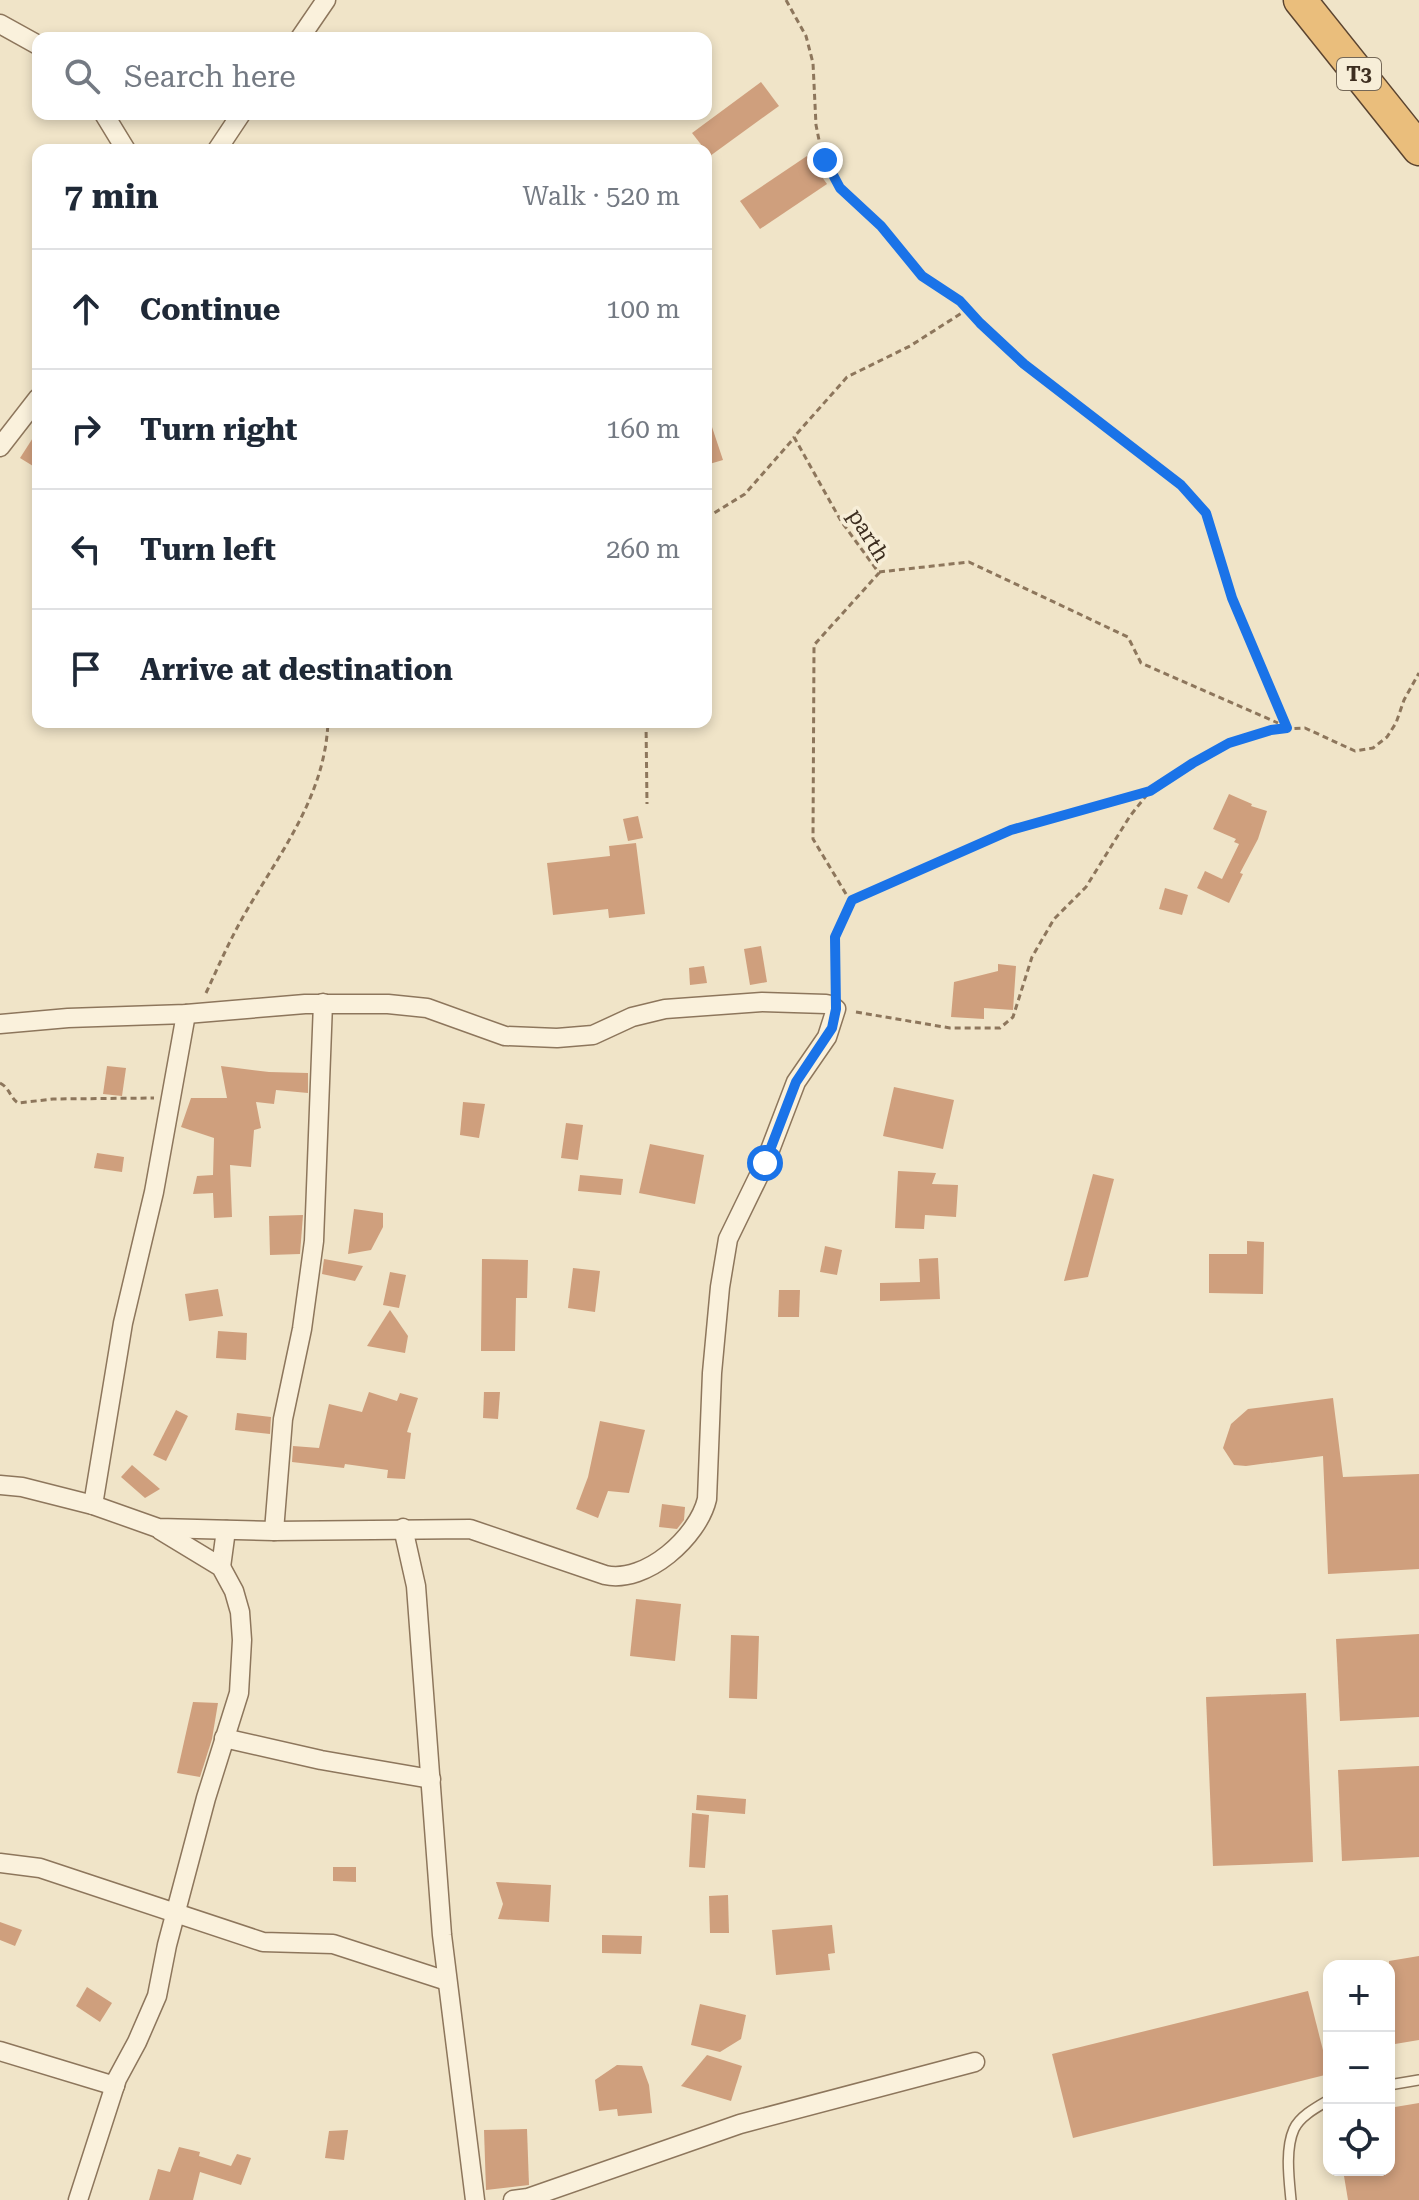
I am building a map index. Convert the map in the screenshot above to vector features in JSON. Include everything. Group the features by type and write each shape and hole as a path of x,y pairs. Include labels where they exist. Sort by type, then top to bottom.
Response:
{"highway":[{"name":"T3","path":"1300,0 1419,149"}],"street":[{"path":"304,32 326,0"},
{"path":"0,24 32,42"},
{"path":"108,120 122,144"},
{"path":"221,144 237,120"},
{"path":"0,447 32,406"},
{"path":"0,1024 323,1003 409,1005 442,1013 505,1036 530,1039 593,1035 644,1013 684,1007 762,1002 826,1004 836,1009 827,1037 796,1082 765,1163 728,1239 712,1373 707,1499 703,1515 684,1541 639,1573 626,1578 470,1529 274,1531 158,1528"},
{"path":"274,1531 283,1419 302,1329 314,1241 323,1003"},
{"path":"93,1505 123,1323 154,1192 170,1098 192,1013"},
{"path":"0,1485 22,1487 93,1505 158,1528 221,1567 234,1591 240,1612 239,1693 175,1914 157,1996 115,2086 78,2200"},
{"path":"403,1528 416,1586 447,1981 475,2200"},
{"path":"221,1567 226,1530"},
{"path":"224,1738 321,1760 431,1779"},
{"path":"0,1863 40,1868 263,1942 333,1944 447,1981"},
{"path":"0,2051 115,2086"},
{"path":"513,2200 617,2169 740,2124 975,2062"}],"lane":[{"path":"1395,2084 1419,2080"},
{"path":"1291,2200 1290,2153 1294,2128 1323,2103"}],"path":[{"path":"786,0 806,36 813,63 816,125 830,173 840,188 881,226 922,276 960,301 1024,364 1181,485 1206,513 1232,598 1287,728"},
{"path":"712,514 745,494 847,377 910,346 968,309"},
{"name":"parth","path":"794,437 841,521 879,573 814,645 813,839 846,894"},
{"path":"879,573 969,562 1128,637 1141,663 1278,723"},
{"path":"1150,791 1130,816 1086,887 1054,919 1032,957 1013,1017 1006,1024 1000,1028 950,1028 836,1009 835,937 852,900 1011,830 1150,791 1229,743 1271,730 1305,728 1355,751 1373,748 1387,737 1396,723 1419,673"},
{"path":"192,1013 238,926 291,839 315,789 323,766 327,728"},
{"path":"646,728 647,804"},
{"path":"0,1083 9,1089 18,1103 53,1099 170,1098"}],"building":[{"path":"761,82 779,106 712,155 712,144 701,144 692,133"},
{"path":"807,156 827,184 760,229 740,201"},
{"path":"712,427 723,460 712,463"},
{"path":"32,439 32,465 20,458"},
{"path":"1229,794 1267,811 1229,903 1197,888 1205,871 1222,879 1239,844 1234,842 1236,839 1213,829"},
{"path":"638,816 643,838 628,841 623,819"},
{"path":"636,843 645,914 609,918 608,909 553,915 547,863 610,856 609,846"},
{"path":"1165,888 1188,895 1182,915 1159,909"},
{"path":"761,946 767,982 750,985 744,949"},
{"path":"998,964 1016,966 1013,1010 984,1008 984,1019 951,1017 954,982 998,971"},
{"path":"704,966 707,983 690,985 689,968"},
{"path":"107,1066 126,1068 122,1096 103,1094"},
{"path":"221,1066 308,1073 308,1093 276,1090 274,1104 256,1102 261,1128 254,1130 251,1167 230,1165 232,1217 214,1218 213,1193 193,1194 197,1176 213,1175 214,1138 181,1127 191,1098 227,1098"},
{"path":"894,1087 954,1100 943,1149 883,1136"},
{"path":"463,1102 485,1104 479,1138 460,1135"},
{"path":"566,1123 583,1125 578,1160 561,1158"},
{"path":"650,1144 704,1155 695,1204 639,1193"},
{"path":"97,1153 124,1157 122,1172 94,1168"},
{"path":"898,1171 936,1173 932,1184 958,1185 956,1217 925,1215 924,1229 895,1228"},
{"path":"1093,1174 1114,1179 1088,1277 1064,1281"},
{"path":"580,1175 623,1179 621,1195 578,1191"},
{"path":"354,1209 383,1213 383,1227 371,1250 348,1254"},
{"path":"303,1215 300,1254 270,1255 269,1216"},
{"path":"1247,1241 1264,1242 1263,1294 1209,1293 1209,1254 1247,1254"},
{"path":"825,1246 842,1250 837,1275 820,1272"},
{"path":"938,1258 940,1299 880,1301 880,1283 920,1282 919,1259"},
{"path":"324,1259 363,1266 355,1281 322,1274"},
{"path":"482,1259 528,1260 527,1298 516,1298 515,1351 481,1351"},
{"path":"573,1268 600,1271 595,1312 568,1308"},
{"path":"390,1272 406,1275 399,1308 383,1305"},
{"path":"218,1289 223,1316 189,1321 185,1294"},
{"path":"779,1290 800,1290 799,1317 778,1317"},
{"path":"390,1310 408,1336 405,1353 367,1346"},
{"path":"218,1331 247,1333 246,1360 216,1358"},
{"path":"369,1392 397,1401 400,1393 418,1398 407,1432 411,1433 405,1479 387,1478 388,1470 345,1464 344,1468 292,1462 293,1446 319,1448 329,1404 362,1412"},
{"path":"484,1392 500,1392 498,1419 483,1418"},
{"path":"1333,1398 1343,1477 1419,1474 1419,1569 1328,1574 1323,1456 1246,1466 1234,1465 1223,1448 1231,1424 1248,1409"},
{"path":"176,1410 188,1416 166,1461 153,1455"},
{"path":"237,1413 271,1417 270,1434 235,1430"},
{"path":"600,1421 645,1430 629,1493 608,1491 598,1518 576,1509 588,1477"},
{"path":"132,1465 160,1489 145,1498 121,1477"},
{"path":"662,1504 685,1507 684,1520 677,1529 659,1527"},
{"path":"636,1599 681,1604 675,1661 630,1656"},
{"path":"1419,1634 1419,1717 1340,1721 1336,1639"},
{"path":"731,1635 759,1636 757,1699 729,1698"},
{"path":"1306,1693 1313,1862 1213,1866 1206,1697"},
{"path":"193,1702 218,1703 212,1739 200,1777 177,1773"},
{"path":"1419,1766 1419,1857 1342,1861 1338,1770"},
{"path":"697,1795 746,1799 745,1814 696,1810"},
{"path":"692,1813 709,1815 705,1868 689,1867"},
{"path":"333,1867 356,1867 356,1882 333,1881"},
{"path":"496,1882 551,1885 549,1922 498,1919 503,1904"},
{"path":"728,1895 729,1933 710,1933 709,1896"},
{"path":"0,1922 22,1930 15,1946 0,1940"},
{"path":"832,1925 835,1953 828,1954 830,1970 776,1975 772,1930"},
{"path":"602,1935 642,1936 641,1954 602,1953"},
{"path":"1419,1956 1419,2040 1395,2044 1395,2032 1395,1960"},
{"path":"87,1987 112,2003 100,2022 76,2006"},
{"path":"1308,1991 1323,2050 1323,2076 1073,2138 1052,2054"},
{"path":"700,2004 746,2015 741,2039 720,2052 691,2045"},
{"path":"707,2055 742,2066 731,2101 681,2086"},
{"path":"617,2065 642,2066 649,2085 652,2113 618,2116 617,2109 599,2111 595,2080"},
{"path":"1419,2103 1419,2200 1348,2200 1344,2176 1395,2176 1395,2107"},
{"path":"527,2129 529,2185 486,2190 484,2130"},
{"path":"348,2130 344,2160 325,2158 329,2131"},
{"path":"179,2147 200,2152 199,2156 231,2166 237,2154 251,2158 241,2185 200,2172 193,2200 149,2200 158,2169 170,2172"}],"route":[{"path":"765,1163 796,1082 832,1028 836,1009 835,937 852,900 1011,830 1150,791 1229,743 1287,728 1232,598 1206,513 1181,485 1024,364 960,301 922,276 881,226 840,188 825,160"}]}
